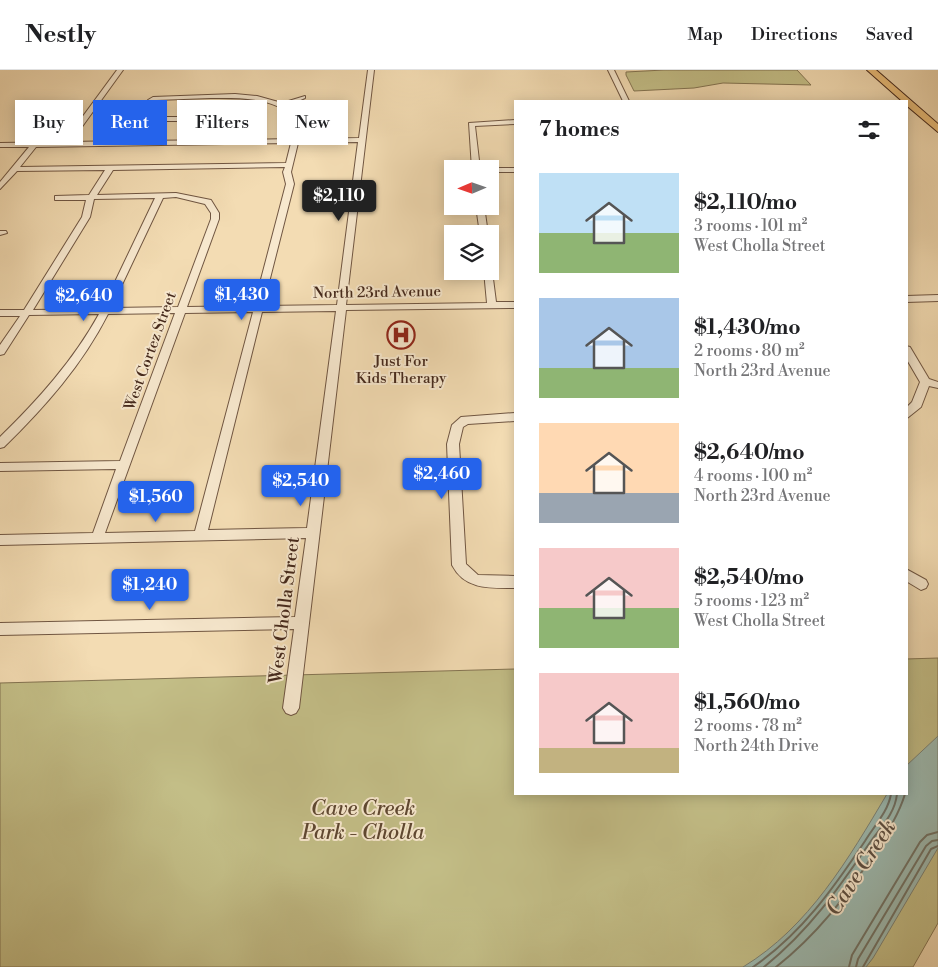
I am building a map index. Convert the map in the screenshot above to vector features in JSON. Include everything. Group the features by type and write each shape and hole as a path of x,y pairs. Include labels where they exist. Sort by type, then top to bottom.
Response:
{"main road":[{"path":"871,70 905,100"},
{"path":"908,103 938,129"}],"street":[{"path":"83,121 120,70"},
{"name":"West Cholla Street","path":"290,708 370,70"},
{"path":"611,70 626,100"},
{"path":"151,100 155,98 239,97 265,99 277,103"},
{"path":"296,100 303,97"},
{"path":"475,160 471,124 514,122"},
{"path":"348,140 362,140"},
{"path":"0,145 15,145"},
{"path":"0,187 34,145"},
{"path":"200,536 290,184 287,175 294,145"},
{"path":"14,169 289,166"},
{"path":"0,352 27,313 86,217 88,203 110,168"},
{"path":"499,170 514,170"},
{"path":"0,444 44,400 77,358 103,312 160,195"},
{"name":"West Cortez Street","path":"58,198 186,196 211,201 215,213 215,219 182,310 97,538"},
{"path":"489,280 492,305"},
{"path":"908,299 938,298"},
{"name":"North 23rd Avenue","path":"0,313 514,305"},
{"path":"908,353 924,382 917,404 908,413"},
{"path":"924,382 938,385"},
{"path":"44,400 57,401"},
{"path":"514,417 465,420 458,425 453,444 459,565 464,575 474,580 514,582"},
{"path":"0,467 124,465"},
{"path":"0,540 312,533"},
{"path":"908,575 921,584"},
{"path":"0,629 301,623"}],"green space":[{"path":"664,70 797,70 811,85 723,83 694,88 634,91 626,75 626,72"},
{"name":"Cave Creek Park - Cholla","path":"938,658 938,923 913,967 0,967 0,683 514,669 514,795 908,795 908,659"}],"water":[{"name":"Cave Creek","path":"938,736 938,848 866,967 743,967 767,951 808,912 826,890 886,795 908,795 908,764"}],"place":[{"name":"Just For Kids Therapy","path":"401,335"}]}
